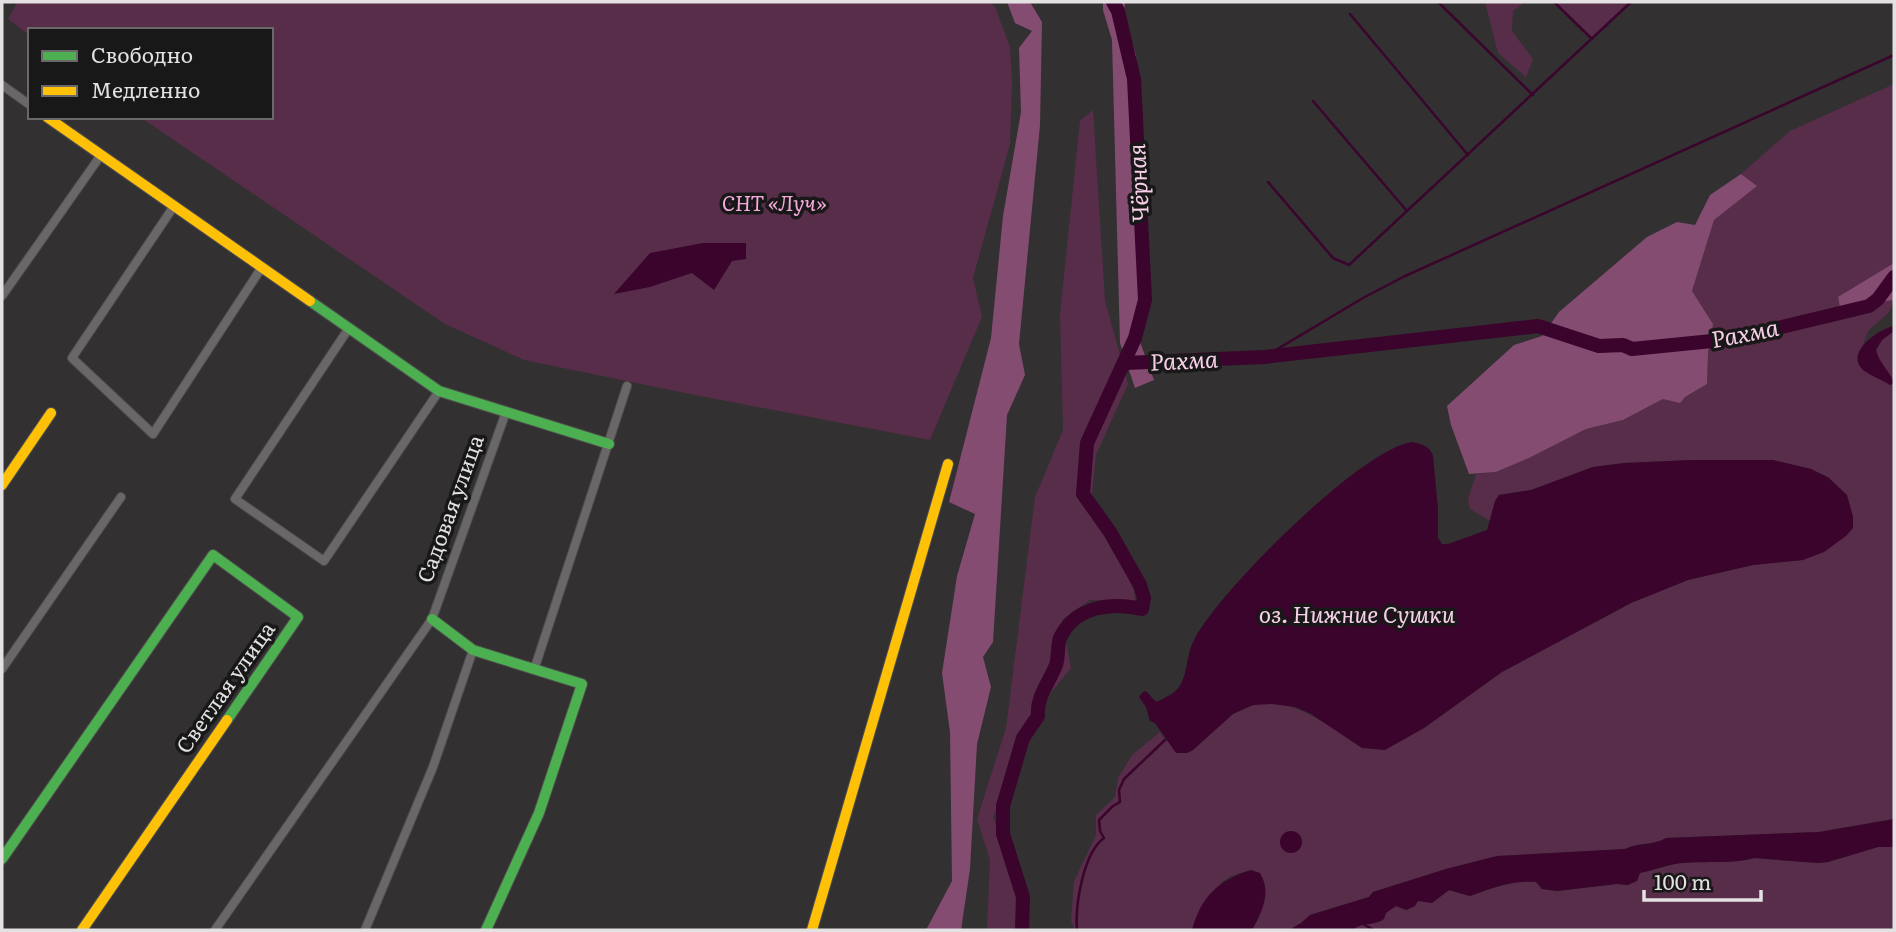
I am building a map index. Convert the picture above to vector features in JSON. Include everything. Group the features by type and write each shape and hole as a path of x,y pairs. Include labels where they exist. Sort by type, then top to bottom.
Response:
{"street":[{"path":"2,85 28,104"},
{"name":"Садовая улица","path":"50,119 439,391 609,444"},
{"path":"3,294 101,155"},
{"path":"174,205 72,358 153,434 262,267"},
{"path":"349,328 235,499 324,561 439,391"},
{"path":"535,667 627,387"},
{"name":"Садовая улица","path":"432,619 506,412"},
{"path":"2,485 51,413"},
{"path":"812,930 948,464"},
{"path":"2,669 121,496"},
{"name":"Светлая улица","path":"2,859 213,555 298,617 82,930"},
{"path":"215,930 432,619 472,650 535,667 582,684 539,813 486,930"},
{"path":"365,930 433,767 472,650"}],"green space":[{"name":"СНТ «Луч»","path":"17,2 990,2 995,7 1010,47 1012,81 1010,144 973,278 982,317 930,440 524,360 445,324 143,119 273,119 273,28 28,28 28,34 8,19"},
{"path":"1485,2 1525,2 1513,11 1512,31 1533,59 1526,77 1498,53"},
{"path":"1554,2 1631,2 1592,39"},
{"path":"1894,84 1894,263 1838,298 1840,308 1894,300 1889,312 1868,331 1859,357 1875,375 1890,385 1894,383 1894,819 1819,832 1667,838 1625,849 1497,856 1373,892 1369,897 1310,915 1289,930 1252,930 1260,916 1251,870 1231,876 1222,882 1192,930 1075,930 1071,921 1074,881 1096,835 1096,815 1115,797 1118,778 1132,755 1160,732 1165,740 1187,753 1233,714 1250,706 1267,703 1301,710 1362,748 1424,728 1502,672 1631,603 1688,580 1753,565 1803,560 1830,478 1811,469 1773,460 1692,460 1593,467 1531,490 1499,495 1490,521 1470,509 1468,499 1476,474 1496,472 1586,429 1623,420 1663,399 1685,397 1707,384 1708,352 1713,324 1692,291 1714,220 1756,186 1741,174 1790,131"},
{"path":"1093,110 1105,301 1128,384 1096,455 1092,493 1134,591 1135,601 1090,600 1062,620 1071,668 1032,716 993,817 1019,900 1019,930 987,930 990,860 977,819 1006,728 1035,497 1063,430 1060,314 1080,121"},
{"path":"1893,331 1894,382 1878,358 1876,350 1882,340"},
{"path":"1878,847 1894,847 1894,930 1355,930 1396,906 1416,899 1432,903 1449,890 1470,896 1519,882 1536,882 1542,889 1557,891 1628,885 1640,873 1679,863 1754,858 1818,863"}],"shaded area":[{"path":"1007,2 1030,2 1042,22 1040,125 1019,344 1025,375 1007,415 993,642 983,657 991,687 977,744 970,869 961,930 926,930 952,881 950,732 942,673 957,576 975,514 949,502 991,338 1003,216 1021,112 1019,48 1032,31 1015,23"},
{"path":"1103,2 1125,2 1124,14 1136,55 1140,130 1140,342 1154,380 1135,388 1120,343 1112,40"},
{"path":"1741,174 1757,186 1714,220 1692,291 1713,324 1708,352 1707,384 1680,403 1663,399 1623,420 1586,429 1496,472 1469,474 1447,406 1514,345 1542,336 1559,312 1647,237 1677,222 1695,225 1710,195"},
{"path":"1894,263 1894,300 1840,308 1838,297"}],"water":[{"path":"703,243 746,243 746,259 732,261 714,290 692,273 650,287 614,294 650,253"},
{"path":"1894,326 1894,331 1882,340 1876,350 1894,383 1890,385 1866,372 1859,365 1858,358 1860,351 1872,337"},
{"name":"оз. Нижние Сушки","path":"1413,442 1428,448 1433,456 1438,538 1442,544 1487,530 1499,495 1531,490 1593,467 1692,460 1773,460 1811,469 1829,478 1847,495 1853,528 1824,552 1803,560 1753,565 1688,580 1631,603 1502,672 1424,728 1385,750 1362,748 1311,714 1295,707 1272,704 1253,705 1233,714 1193,750 1176,753 1155,723 1150,721 1146,707 1139,697 1146,691 1155,701 1159,701 1180,686 1191,647 1208,618 1260,558 1294,525 1361,468 1390,450"},
{"path":"1894,819 1894,847 1878,847 1828,862 1754,858 1729,862 1683,863 1640,873 1637,881 1628,885 1557,891 1542,889 1536,882 1519,882 1470,896 1449,890 1432,903 1418,901 1415,906 1406,910 1396,906 1386,913 1384,919 1359,926 1355,930 1289,930 1310,915 1369,897 1373,892 1497,856 1625,849 1666,838 1819,832"},
{"path":"1291,831 1299,834 1302,842 1299,850 1291,853 1283,850 1280,842 1283,834"},
{"path":"1251,870 1260,873 1265,888 1262,909 1252,930 1192,930 1200,908 1212,891 1229,879"}],"waterway":[{"name":"Рахма","path":"1022,930 1023,897 1003,834 1003,806 1023,738 1038,716 1041,696 1056,665 1059,641 1067,627 1084,613 1095,609 1118,606 1142,609 1144,598 1140,585 1110,532 1083,494 1087,443 1135,338 1145,300 1134,79 1118,11 1113,2"},
{"path":"1438,2 1533,95"},
{"path":"1554,2 1592,39"},
{"path":"1268,182 1333,258 1349,265 1631,2"},
{"path":"1350,14 1468,155"},
{"path":"1264,357 1403,277 1894,55"},
{"path":"1313,101 1406,210"},
{"name":"Рахма","path":"1125,363 1264,357 1538,326 1599,346 1623,345 1632,349 1732,339 1869,306 1878,299 1894,277"},
{"path":"1077,930 1077,908 1086,867 1097,845 1104,838 1099,820 1120,802 1119,790 1124,779 1165,740"},
{"path":"1363,924 1374,930"}],"traffic: fast":[{"path":"310,301 439,391 609,444"},
{"path":"2,859 213,555 298,617 227,720"},
{"path":"432,619 473,650 582,684 539,813 486,930"}],"traffic: slow":[{"path":"50,119 310,301"},
{"path":"2,485 51,413"},
{"path":"812,930 948,464"},
{"path":"82,930 227,720"}],"water label":[{"name":"Чёрная","path":"1139,183"}]}
